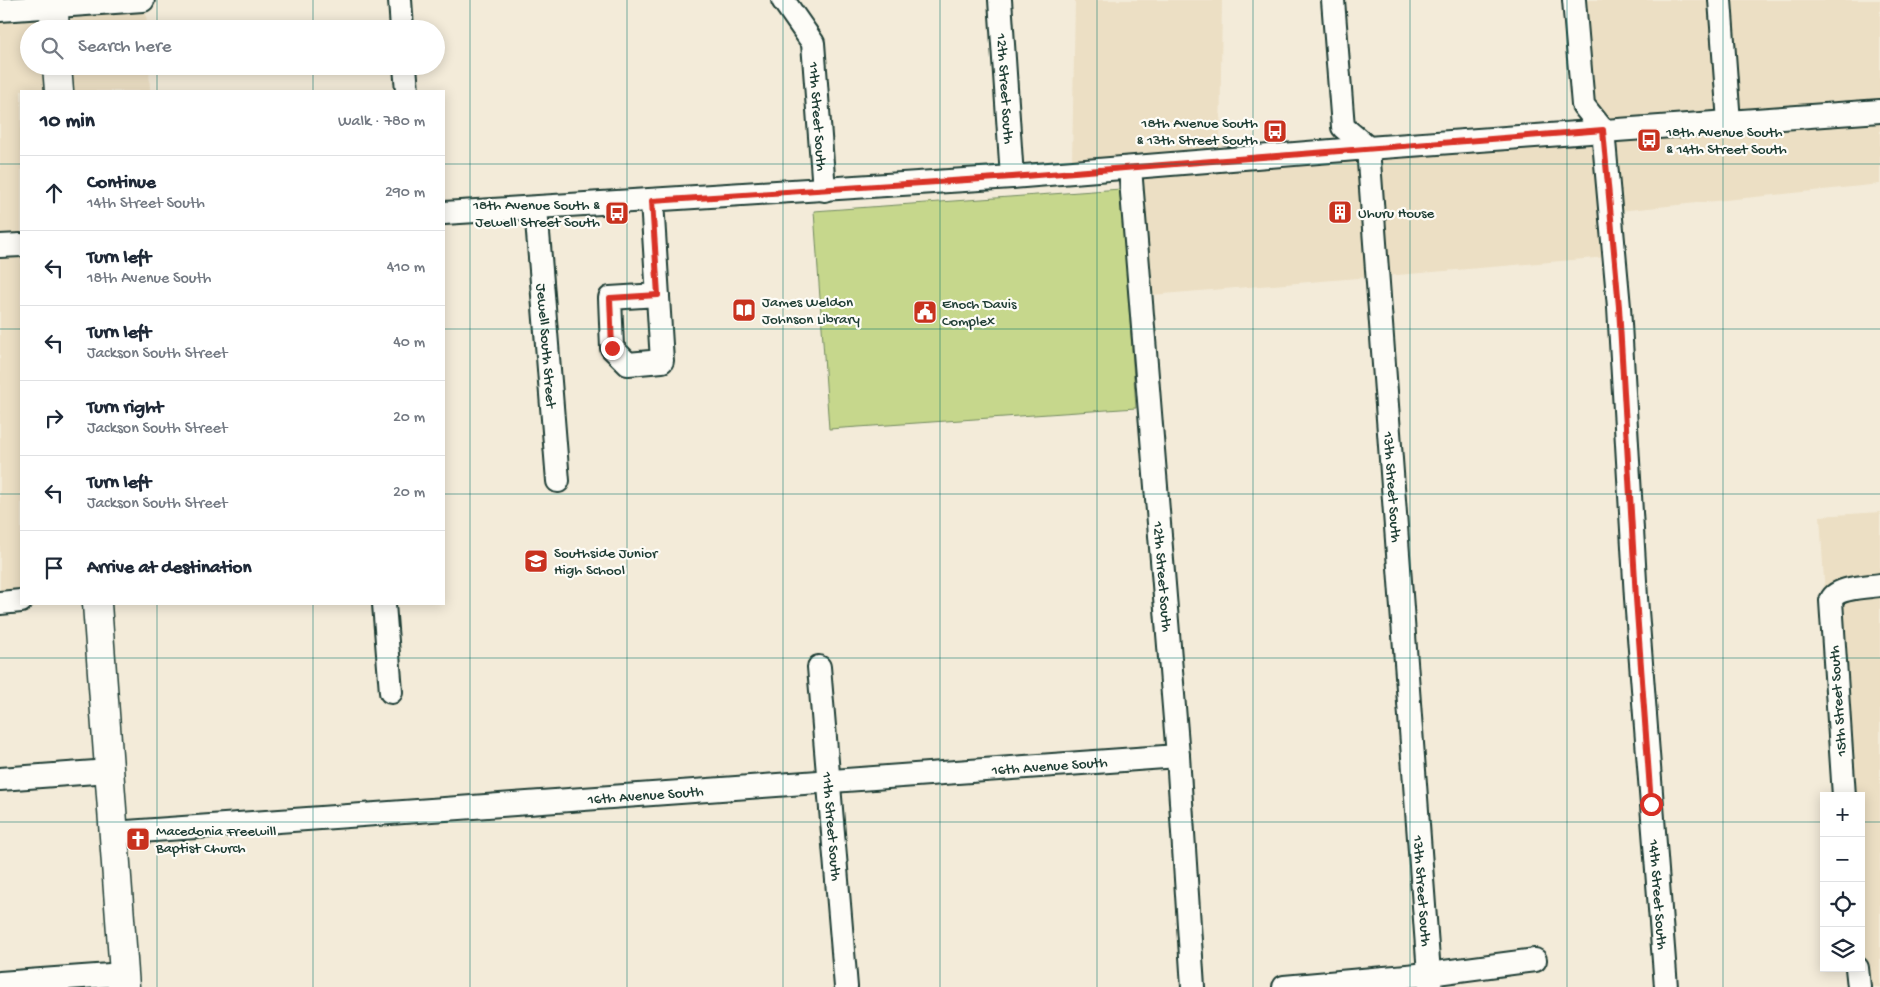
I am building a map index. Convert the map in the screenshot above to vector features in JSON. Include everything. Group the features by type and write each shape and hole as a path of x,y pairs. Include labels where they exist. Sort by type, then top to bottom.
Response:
{"main road":[{"path":"58,75 59,90"},
{"path":"97,605 124,980"}],"street":[{"path":"0,10 54,12 142,0"},
{"path":"400,0 401,20"},
{"name":"11th Street South","path":"784,0 813,43 824,190"},
{"name":"12th Street South","path":"1000,0 1012,177"},
{"path":"1333,0 1343,127 1368,148"},
{"path":"1574,0 1582,106 1603,130"},
{"path":"1720,0 1729,122"},
{"path":"406,75 407,90"},
{"path":"445,214 1012,177 1603,130 1880,111"},
{"name":"14th Street South","path":"1603,130 1619,307 1636,598 1666,987"},
{"name":"13th Street South","path":"1368,148 1429,981"},
{"name":"12th Street South","path":"1130,168 1178,756 1193,987"},
{"path":"652,201 658,295"},
{"name":"Jewell South Street","path":"536,208 558,481"},
{"path":"0,246 20,245"},
{"name":"15th Street South","path":"1844,792 1830,606 1832,597 1839,591 1880,586"},
{"path":"0,603 20,601"},
{"path":"384,605 391,692"},
{"name":"11th Street South","path":"819,667 846,987"},
{"name":"16th Avenue South","path":"113,833 1178,756"},
{"path":"0,779 109,771"},
{"path":"1284,987 1429,981 1535,960"},
{"path":"1857,972 1859,987"},
{"path":"0,983 124,980"}],"shaded area":[{"path":"1075,0 1222,0 1220,149 1072,162"},
{"path":"1582,0 1712,0 1721,113 1606,121 1590,102"},
{"path":"1728,0 1880,0 1880,102 1737,112"},
{"path":"146,9 147,20 62,20 62,15"},
{"path":"46,16 46,20 20,20 20,75 50,75 51,90 20,90 20,236 0,237 0,19"},
{"path":"66,75 149,75 150,90 67,90"},
{"path":"1880,120 1880,184 1619,211 1612,139"},
{"path":"1596,140 1607,257 1386,276 1377,156"},
{"path":"1361,158 1370,277 1151,295 1138,176"},
{"path":"20,254 20,592 0,594 0,255"},
{"path":"1880,512 1880,576 1825,597 1820,516"},
{"path":"1880,595 1880,987 1867,987 1865,963 1865,792 1852,792 1839,608 1844,600"}],"green space":[{"path":"1121,189 1136,408 829,429 814,211"}],"place":[{"name":"18th Avenue South & 13th Street South","path":"1275,131"},
{"name":"18th Avenue South & 14th Street South","path":"1649,140"},
{"name":"Uhuru House","path":"1340,212"},
{"name":"18th Avenue South & Jewell Street South","path":"617,213"},
{"name":"James Weldon Johnson Library","path":"744,310"},
{"name":"Enoch Davis Complex","path":"925,312"},
{"name":"Southside Junior High School","path":"536,561"},
{"name":"Macedonia Freewill Baptist Church","path":"138,839"}],"route":[{"path":"612,348 610,298 658,295 652,201 1012,177 1603,130 1619,307 1636,598 1651,804"}]}
